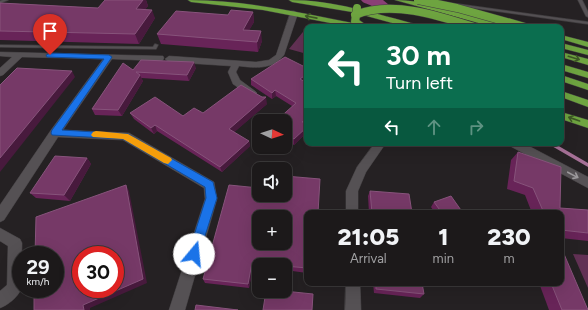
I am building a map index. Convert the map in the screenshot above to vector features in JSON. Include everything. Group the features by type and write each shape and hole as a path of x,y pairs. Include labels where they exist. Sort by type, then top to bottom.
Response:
{"highway":[{"path":"191,0 294,14 344,24"},
{"path":"292,0 352,10 405,24"},
{"path":"398,0 436,8 491,24"},
{"path":"418,0 457,8 514,24"},
{"path":"357,24 355,15 358,6 362,4"},
{"path":"355,15 371,7 397,6 433,14 465,24"},
{"path":"564,38 588,45"},
{"path":"564,46 588,53"},
{"path":"564,55 588,62"},
{"path":"564,68 588,75"},
{"path":"564,79 588,87"},
{"path":"564,95 588,104"},
{"path":"564,116 588,124"}],"street":[{"path":"0,54 165,58 236,64 267,64 276,60 280,54 294,14"},
{"path":"0,73 20,54"},
{"path":"0,216 55,133 109,57"},
{"path":"236,64 232,72 236,82 261,98"},
{"path":"55,133 124,136 210,185 212,198 177,310"},
{"path":"352,210 352,191 362,170 379,146"},
{"path":"520,146 588,183"},
{"path":"0,234 16,244 14,288 0,301"},
{"path":"353,286 353,310"}],"lane":[{"path":"0,2 6,0"},
{"path":"437,0 461,6 588,23"},
{"path":"580,0 588,16"},
{"path":"518,24 526,15"},
{"path":"0,46 155,48 156,45"}],"shaded area":[{"path":"304,31 304,53 289,49"},
{"path":"573,254 588,255 588,288"}],"building":[{"path":"105,0 143,0 136,9 152,10 135,34 0,31 0,3 98,8"},
{"path":"231,10 253,12 243,30 261,31 257,42 157,34 176,11 228,15"},
{"path":"285,57 304,66 304,76 300,79 304,81 304,120 302,122 304,123 304,130 294,139 292,138 292,114 284,114 296,103 275,90 272,93 251,79"},
{"path":"141,60 194,62 187,75 136,72 140,75 118,110 92,109 123,63 133,70"},
{"path":"17,68 72,71 0,158 0,85"},
{"path":"241,85 262,97 266,97 229,129 249,141 220,167 155,125 151,128 130,113 155,97 183,116 194,108 203,113"},
{"path":"518,152 561,167 560,208 588,210 588,233 564,230 564,210 543,210 533,188 514,181"},
{"path":"55,156 87,158 64,195 30,193"},
{"path":"292,177 320,179 318,210 304,210 304,268 292,267 292,258 252,258 248,284 203,279 229,185 252,187 252,202 292,202"},
{"path":"126,185 143,279 124,287 124,246 72,246 72,298 99,298 83,305 84,310 34,310 34,298 64,298 64,246 35,246 36,217"},
{"path":"370,191 409,194 412,210 372,210"},
{"path":"451,196 461,210 440,210 434,202"},
{"path":"564,254 588,310 562,310 552,286 564,286"},
{"path":"376,286 423,286 424,294 376,289"},
{"path":"292,292 313,294 312,310 263,310 265,298 292,298"},
{"path":"196,305 238,310 195,310"}],"waterway":[{"path":"369,0 376,2 386,9"},
{"path":"555,146 588,165"}],"slow traffic":[{"path":"96,135 124,136 168,160"}],"route":[{"path":"50,55 109,57 55,133 124,136 210,185 212,198 194,254"}]}
